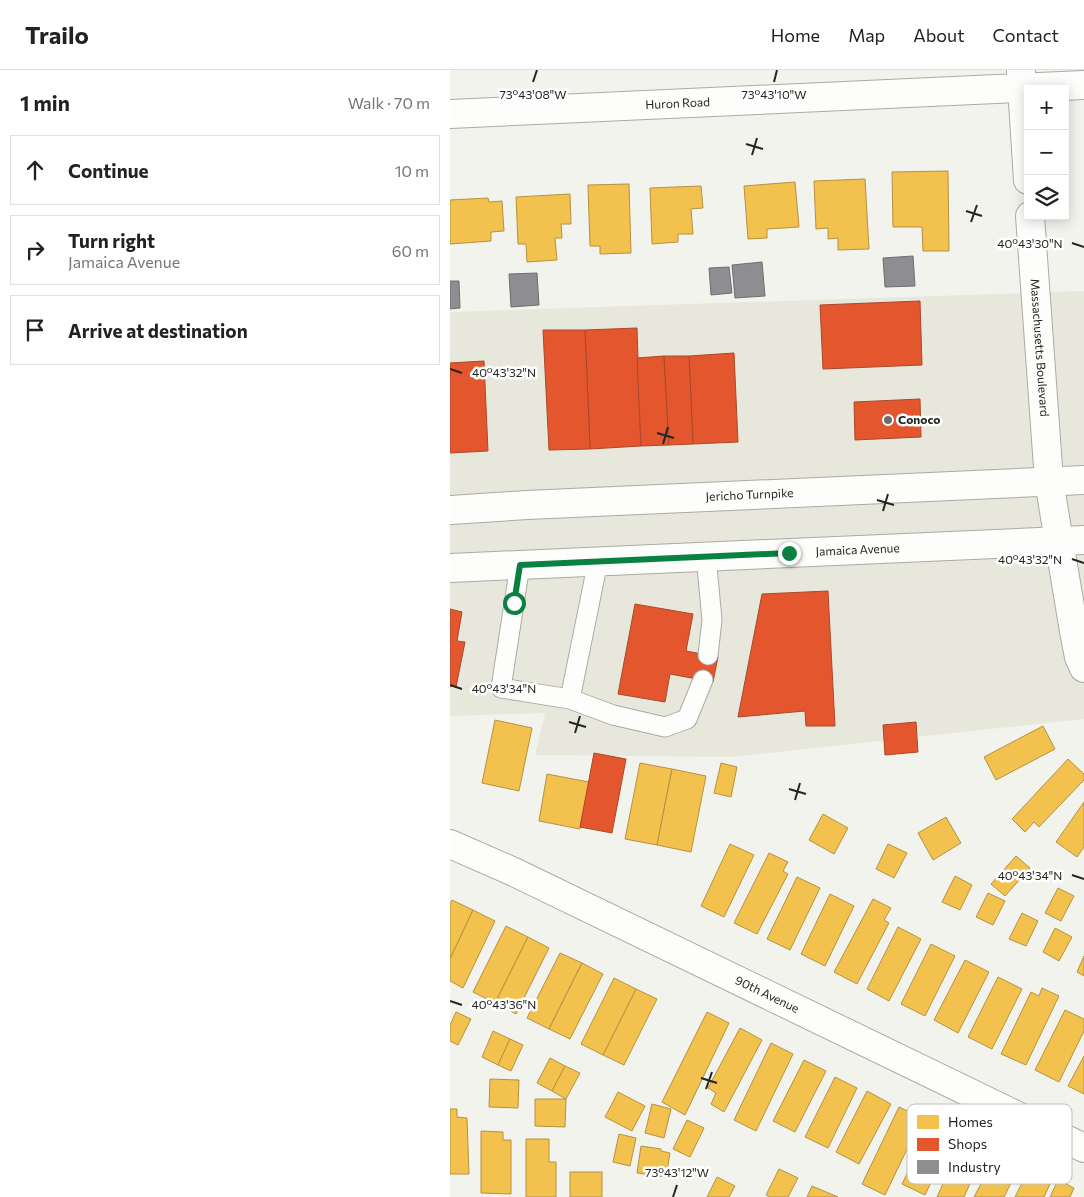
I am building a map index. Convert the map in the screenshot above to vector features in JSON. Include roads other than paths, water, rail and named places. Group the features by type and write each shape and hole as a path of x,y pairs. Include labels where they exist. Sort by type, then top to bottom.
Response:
{"street":[{"name":"Huron Road","path":"450,114 1021,79 1084,85"},
{"path":"1021,79 1028,175"},
{"name":"Massachusetts Boulevard","path":"1030,220 1049,481 1071,541 1067,578 1078,648 1084,668"},
{"path":"1049,481 1084,480"},
{"name":"Jericho Turnpike","path":"450,510 527,504 1049,481"},
{"name":"Jamaica Avenue","path":"450,568 1071,541"},
{"name":"90th Avenue","path":"450,844 523,876 993,1104"},
{"name":"90th Avenue","path":"1072,1142 1084,1148"}],"lane":[{"path":"706,556 712,620 708,656"},
{"path":"570,699 598,561"},
{"path":"520,565 501,688 570,699 614,715 665,726 687,719 703,680"}],"place":[{"name":"Conoco","path":"888,420"}]}
